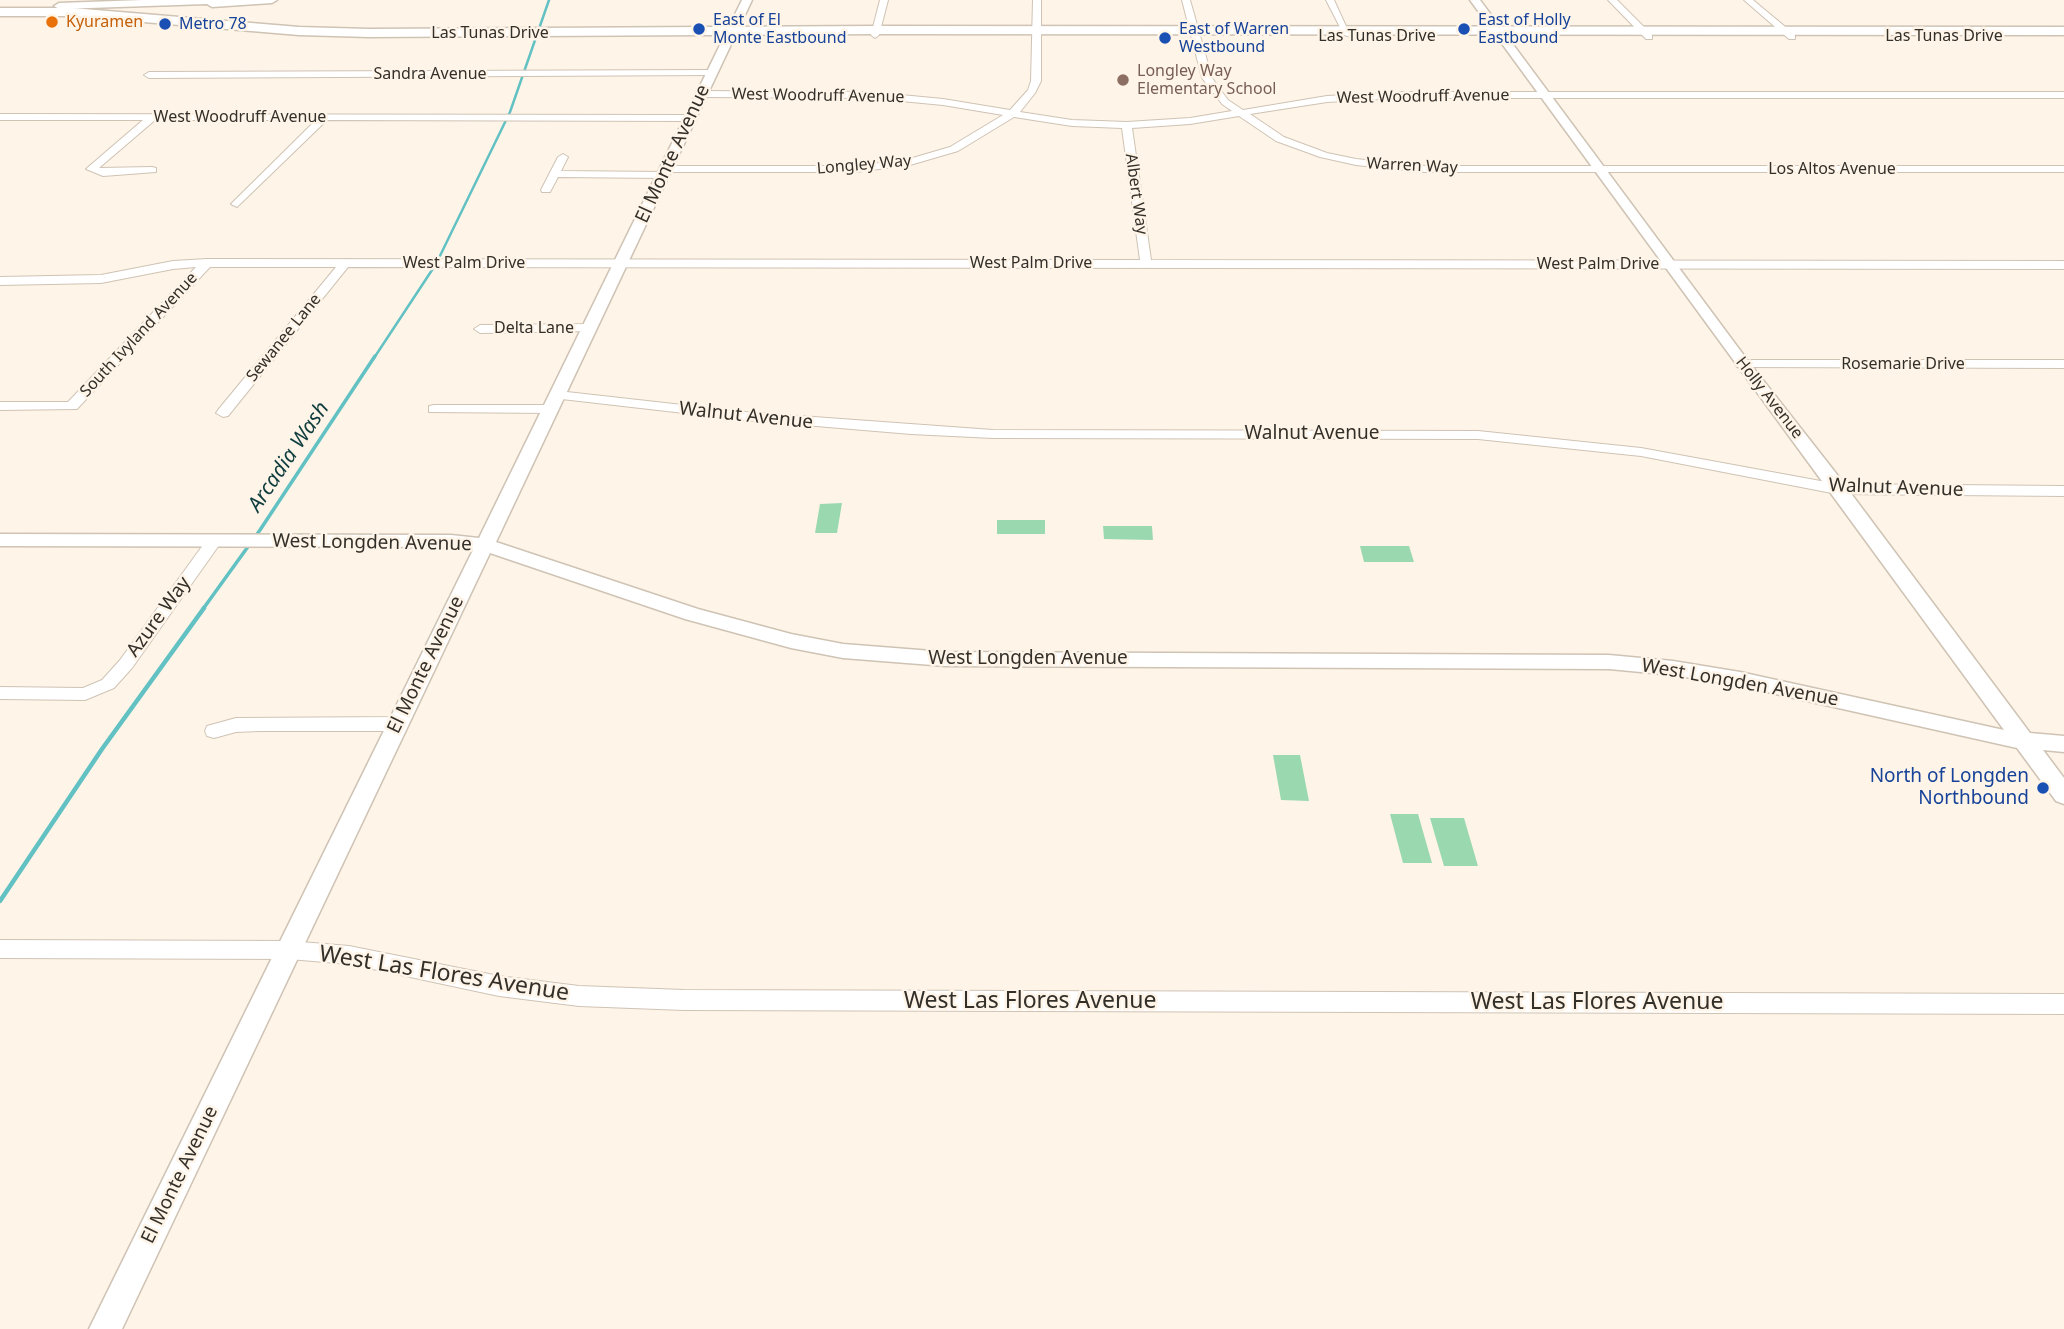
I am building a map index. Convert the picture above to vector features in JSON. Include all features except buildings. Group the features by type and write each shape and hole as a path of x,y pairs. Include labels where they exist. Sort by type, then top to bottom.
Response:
{"main road":[{"path":"180,17 205,1"},
{"name":"Las Tunas Drive","path":"0,10 103,6 249,26"},
{"name":"Las Tunas Drive","path":"0,10 85,12 343,33 2064,36"},
{"path":"85,12 148,11"},
{"name":"Las Tunas Drive","path":"1788,34 2064,31"}],"street":[{"path":"59,6 226,0"},
{"path":"130,17 148,11 205,1 272,0"},
{"name":"El Monte Avenue","path":"105,1329 747,0"},
{"path":"876,32 884,0"},
{"name":"Longley Way","path":"556,174 881,167 954,149 1013,113 1032,91 1038,33 1037,0"},
{"name":"Warren Way","path":"1186,0 1204,70 1212,87 1241,113 1279,139 1324,155 1385,167 1600,169"},
{"path":"1330,0 1346,33"},
{"name":"Holly Avenue","path":"1475,0 1742,364 2064,795"},
{"path":"1612,0 1646,34"},
{"path":"1748,0 1788,34"},
{"name":"Sandra Avenue","path":"149,75 711,73"},
{"name":"West Woodruff Avenue","path":"701,94 870,95 943,102 1073,122 1127,125 1170,123 1299,103 1371,96 2064,95"},
{"name":"West Woodruff Avenue","path":"0,117 690,118"},
{"path":"152,170 103,173 91,169 153,117"},
{"path":"237,204 325,117"},
{"name":"Albert Way","path":"1127,125 1146,264"},
{"path":"546,190 563,157"},
{"name":"Los Altos Avenue","path":"1600,169 2064,169"},
{"name":"West Palm Drive","path":"0,281 101,279 173,265 207,263 2064,265"},
{"name":"South Ivyland Avenue","path":"0,406 72,406 207,263"},
{"name":"Sewanee Lane","path":"223,413 345,263"},
{"name":"Delta Lane","path":"480,329 589,328"},
{"name":"Rosemarie Drive","path":"1742,364 2064,364"},
{"name":"Walnut Avenue","path":"435,409 555,402 911,430 1006,434 1478,435 1641,452 1837,489 2064,491"},
{"name":"West Longden Avenue","path":"0,540 451,541 485,545 703,617 791,641 843,651 945,659 1609,662 1672,668 1740,679 2024,741 2064,744"},
{"name":"Azure Way","path":"0,693 85,694 101,689 119,673 214,541"},
{"path":"214,731 236,725 259,724 396,724"},
{"name":"West Las Flores Avenue","path":"0,950 289,950 349,956 512,988 579,996 684,1000 2064,1004"}],"green space":[{"path":"842,503 837,533 815,533 820,504"},
{"path":"997,520 1045,520 1045,534 997,534"},
{"path":"1103,526 1152,526 1153,540 1104,539"},
{"path":"1360,546 1409,546 1414,562 1364,562"},
{"path":"1273,755 1300,755 1309,801 1281,800"},
{"path":"1390,814 1418,814 1432,863 1403,863"},
{"path":"1430,818 1464,818 1478,866 1444,866"}],"waterway":[{"name":"Arcadia Wash","path":"374,358 436,264 510,112 549,0"},
{"name":"Arcadia Wash","path":"203,609 260,530 375,356"},
{"name":"Arcadia Wash","path":"0,901 102,749 204,608"}],"place":[{"name":"Kyuramen","path":"52,22"},
{"name":"Metro 78","path":"165,24"},
{"name":"East of El Monte Eastbound","path":"699,29"},
{"name":"East of Holly Eastbound","path":"1464,29"},
{"name":"East of Warren Westbound","path":"1165,38"},
{"name":"Longley Way Elementary School","path":"1123,80"},
{"name":"North of Longden Northbound","path":"2043,788"}]}
